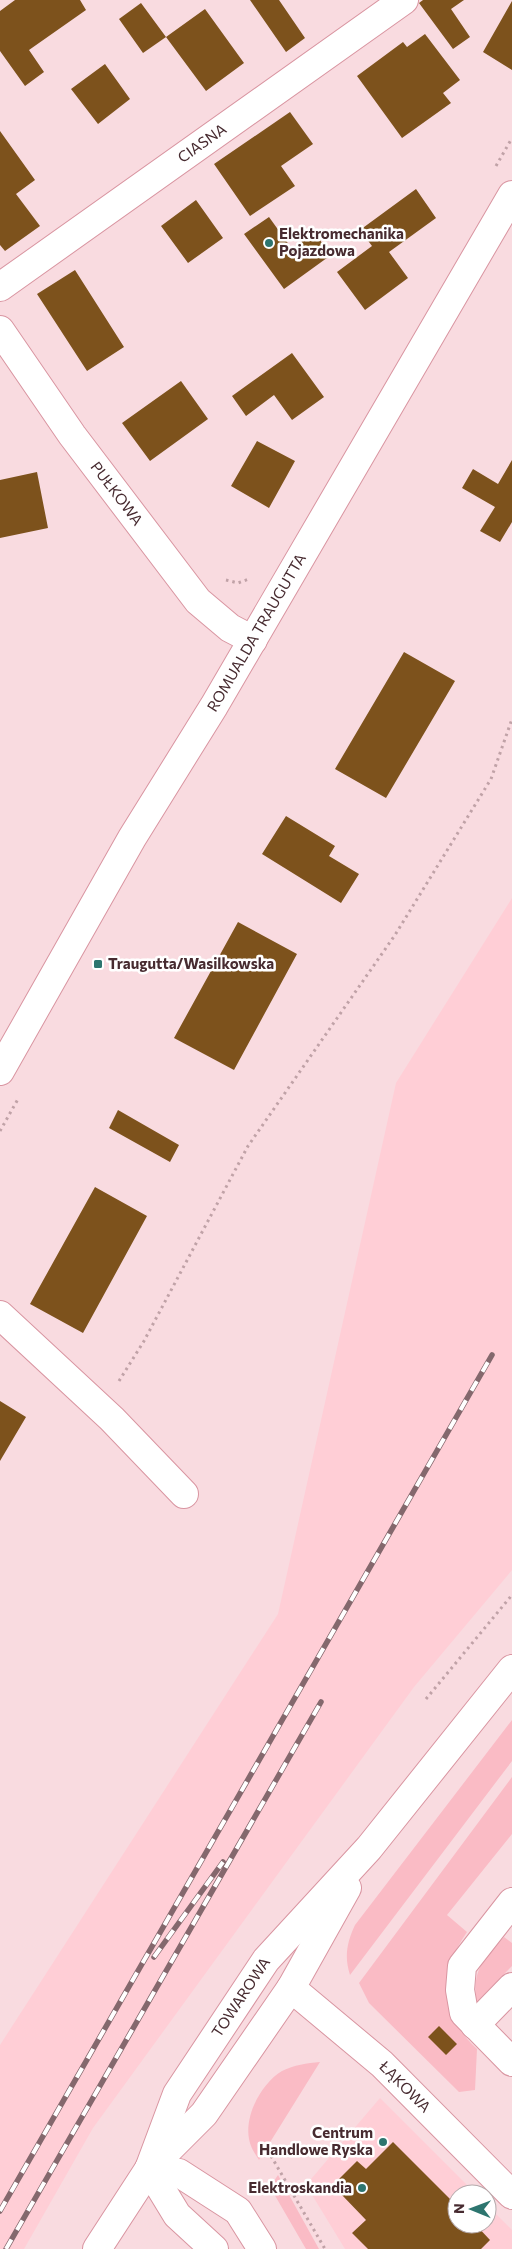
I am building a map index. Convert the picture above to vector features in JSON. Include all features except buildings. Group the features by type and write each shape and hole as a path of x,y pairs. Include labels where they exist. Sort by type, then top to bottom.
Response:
{"street":[{"name":"CIASNA","path":"0,288 404,0"},
{"name":"ROMUALDA TRAUGUTTA","path":"0,1070 132,838 253,640 512,195"},
{"name":"PUŁKOWA","path":"0,330 72,435 198,601 230,628 253,640"},
{"path":"0,1315 101,1410 184,1494"},
{"name":"TOWAROWA","path":"149,2169 176,2094 266,1960 369,1848 512,1669"},
{"name":"TOWAROWA","path":"97,2249 149,2169 204,2114 290,1988 369,1848"},
{"path":"512,1902 462,1966 460,1990 464,2013 512,2062"},
{"path":"475,2025 512,1987"},
{"name":"ŁĄKOWA","path":"290,1988 382,2064 512,2194"},
{"path":"149,2169 177,2215 214,2249"},
{"path":"149,2169 179,2173 238,2211 262,2249"}],"path":[{"path":"101,1410 144,1341 248,1146 395,935 491,779 512,719"},
{"path":"426,1699 512,1595"},
{"path":"272,2156 325,2249"}],"shaded area":[{"path":"512,898 512,1570 414,1687 93,2128 24,2249 0,2249 0,2045 278,1614 396,1083"},
{"path":"512,1720 512,1761 350,1975 347,1950 355,1925"},
{"path":"512,1777 512,1834 447,1915 467,1932 451,1963 447,1978 446,1993 449,2007 464,2035 477,2049 475,2090 459,2092 369,2003 359,1983"},
{"path":"504,1937 512,1943 512,1966 476,2003 475,1991 478,1973 490,1953"},
{"path":"320,2062 259,2160 251,2146 249,2126 254,2104 260,2094 266,2085 282,2071 291,2067"},
{"name":"Centrum Handlowe Ryska","path":"380,2098 466,2184 447,2184 447,2234 497,2234 497,2215 512,2230 512,2249 345,2249 306,2185"},
{"path":"278,2175 319,2249 306,2249 270,2187"}],"railway":[{"path":"0,2211 492,1355"},
{"path":"6,2249 321,1702"},
{"path":"154,1957 223,1862"}],"place":[{"name":"Elektromechanika Pojazdowa","path":"269,243"},
{"name":"Traugutta/Wasilkowska","path":"98,964"},
{"name":"Centrum Handlowe Ryska","path":"383,2142"},
{"name":"Elektroskandia","path":"362,2188"}]}
